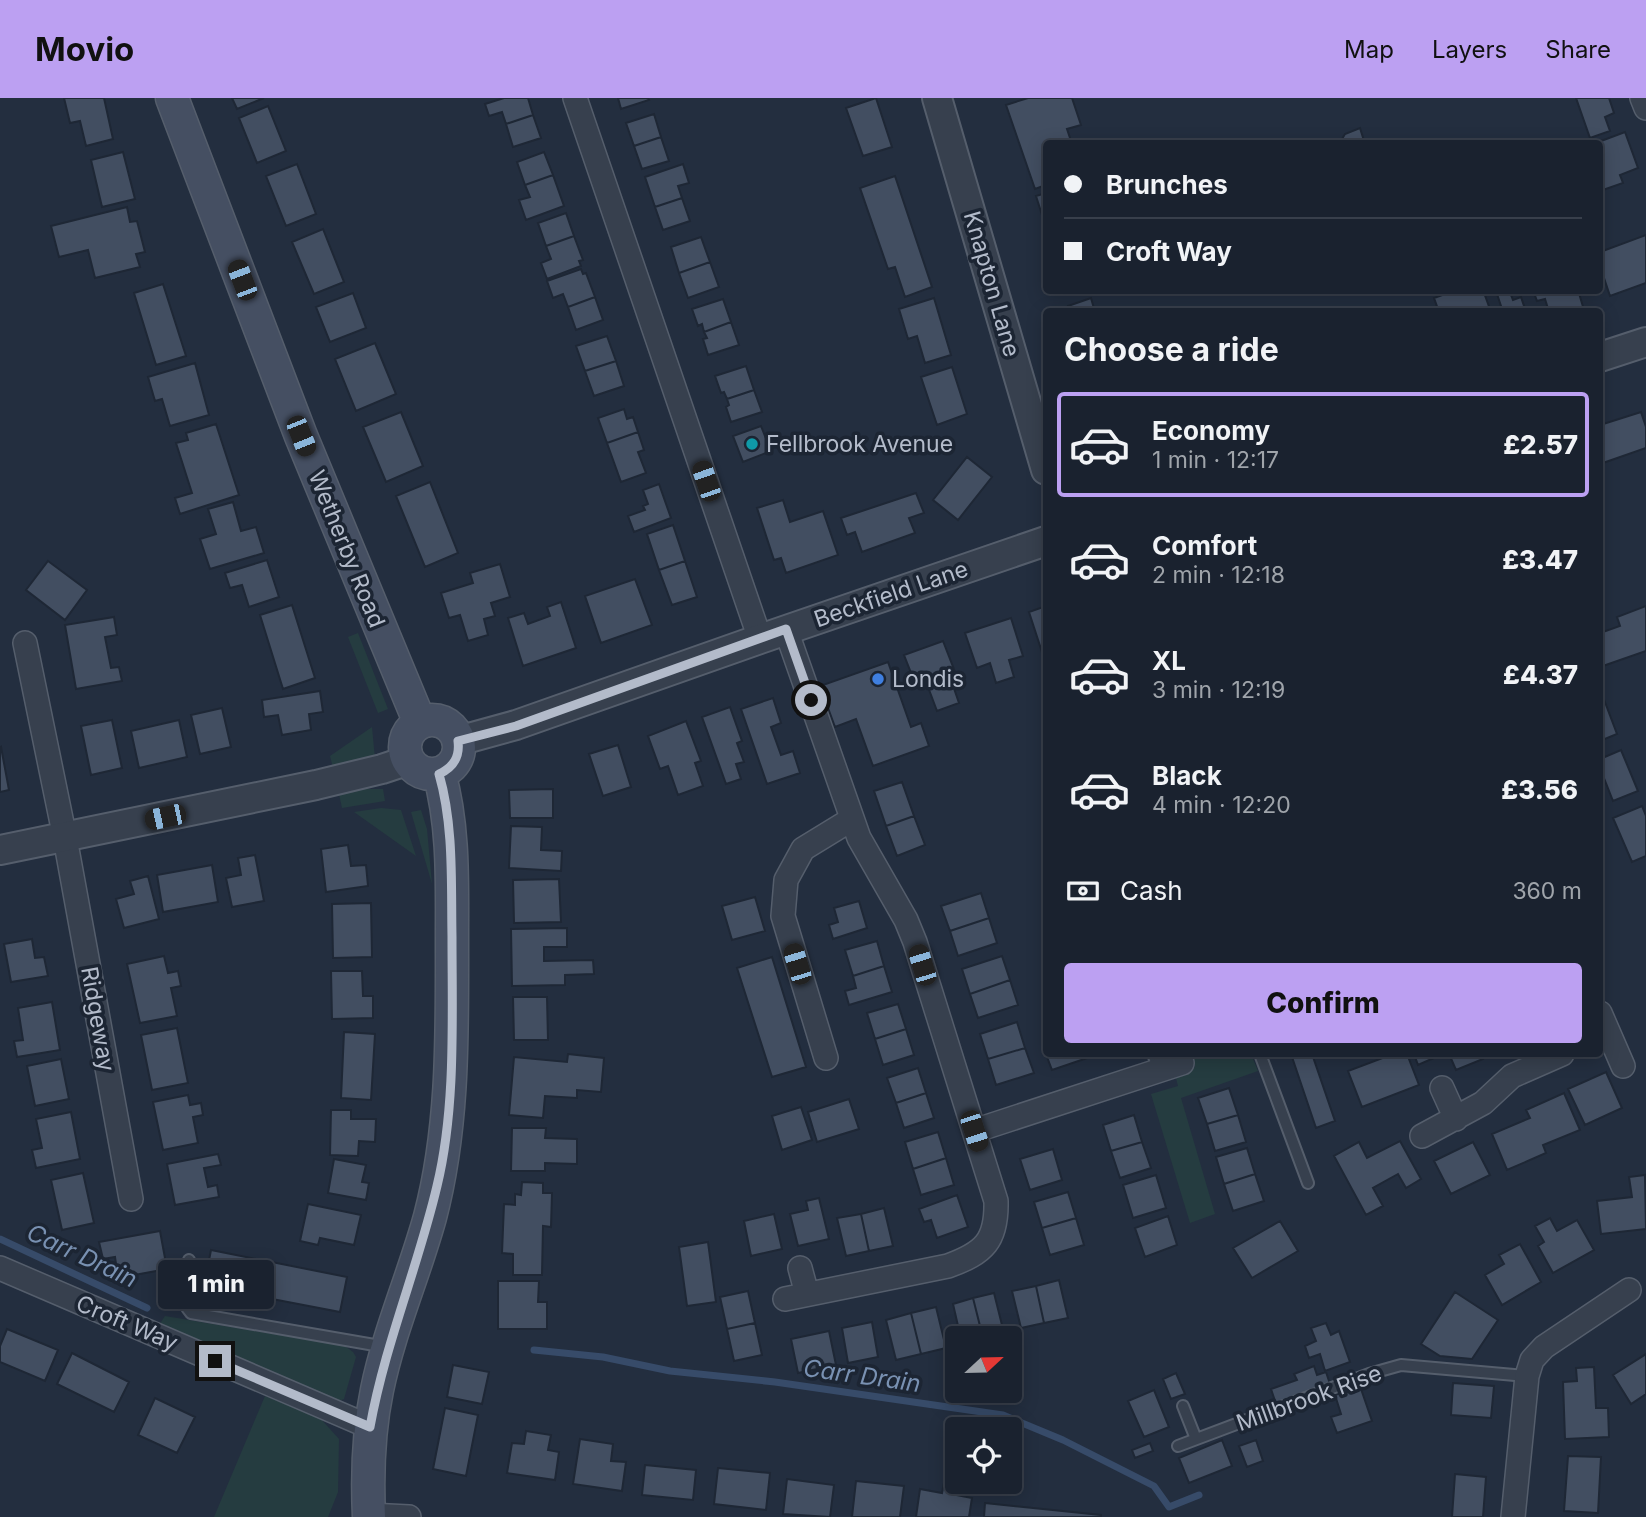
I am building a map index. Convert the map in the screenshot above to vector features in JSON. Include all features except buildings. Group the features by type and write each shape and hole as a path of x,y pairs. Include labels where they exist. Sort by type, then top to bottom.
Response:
{"main road":[{"name":"Wetherby Road","path":"172,98 301,436 421,723"},
{"path":"429,721 447,725 455,732 459,749 453,764 439,774 419,771 409,760 406,743 408,735 421,723 429,721"},
{"path":"369,1516 367,1467 377,1388 429,1219 446,1130 452,1004 452,891 446,795 439,774"}],"street":[{"path":"575,98 760,639"},
{"name":"Knapton Lane","path":"937,98 1043,460"},
{"path":"1642,98 1646,108"},
{"path":"1603,357 1646,342"},
{"name":"Beckfield Lane","path":"458,741 516,726 786,629 1043,542"},
{"path":"785,1299 948,1266 983,1248 992,1236 996,1221 996,1201 915,942 906,920 869,858 852,818 786,629"},
{"name":"Ridgeway","path":"25,643 65,838 131,1199"},
{"path":"0,850 316,785 409,760"},
{"path":"826,1058 783,916 786,880 803,849 852,818"},
{"path":"1603,1028 1623,1066"},
{"path":"1422,1136 1457,1119 1483,1102 1512,1076 1555,1057"},
{"path":"974,1131 1156,1062 1182,1063"},
{"path":"1442,1088 1457,1119"},
{"name":"Croft Way","path":"0,1268 370,1427"},
{"path":"800,1268 807,1294"},
{"path":"1513,1517 1527,1377 1532,1360 1544,1347 1629,1290"},
{"path":"369,1516 409,1517"}],"lane":[{"path":"1261,1057 1308,1183"},
{"path":"189,1260 181,1292 184,1305 191,1313 388,1347"},
{"name":"Millbrook Rise","path":"1178,1446 1369,1374 1401,1365 1527,1377"},
{"path":"1183,1406 1196,1438"}],"green space":[{"path":"358,633 388,709 378,713 348,637"},
{"path":"372,727 375,759 333,768 330,756"},
{"path":"383,789 385,801 342,808 339,794"},
{"path":"381,808 401,810 416,856 354,812"},
{"path":"421,810 427,829 432,884 411,812"},
{"path":"1193,1057 1252,1057 1258,1071 1181,1098 1215,1214 1190,1223 1151,1094 1178,1086 1175,1074 1195,1067"},
{"path":"165,1316 345,1346 356,1357 344,1399 336,1402 159,1325"},
{"path":"265,1396 320,1418 339,1439 338,1492 328,1517 214,1517"}],"waterway":[{"name":"Carr Drain","path":"0,1239 147,1308"},
{"name":"Carr Drain","path":"534,1350 603,1357 670,1371 775,1382 1003,1415 1063,1440 1154,1486 1169,1507 1199,1495"}],"place":[{"name":"Fellbrook Avenue","path":"752,444"},
{"name":"Londis","path":"878,679"}],"route":[{"path":"215,1361 370,1427 388,1347 429,1219 445,1142 452,1004 452,891 446,795 439,774 453,764 459,749 458,741 516,726 786,629 811,700"}]}
